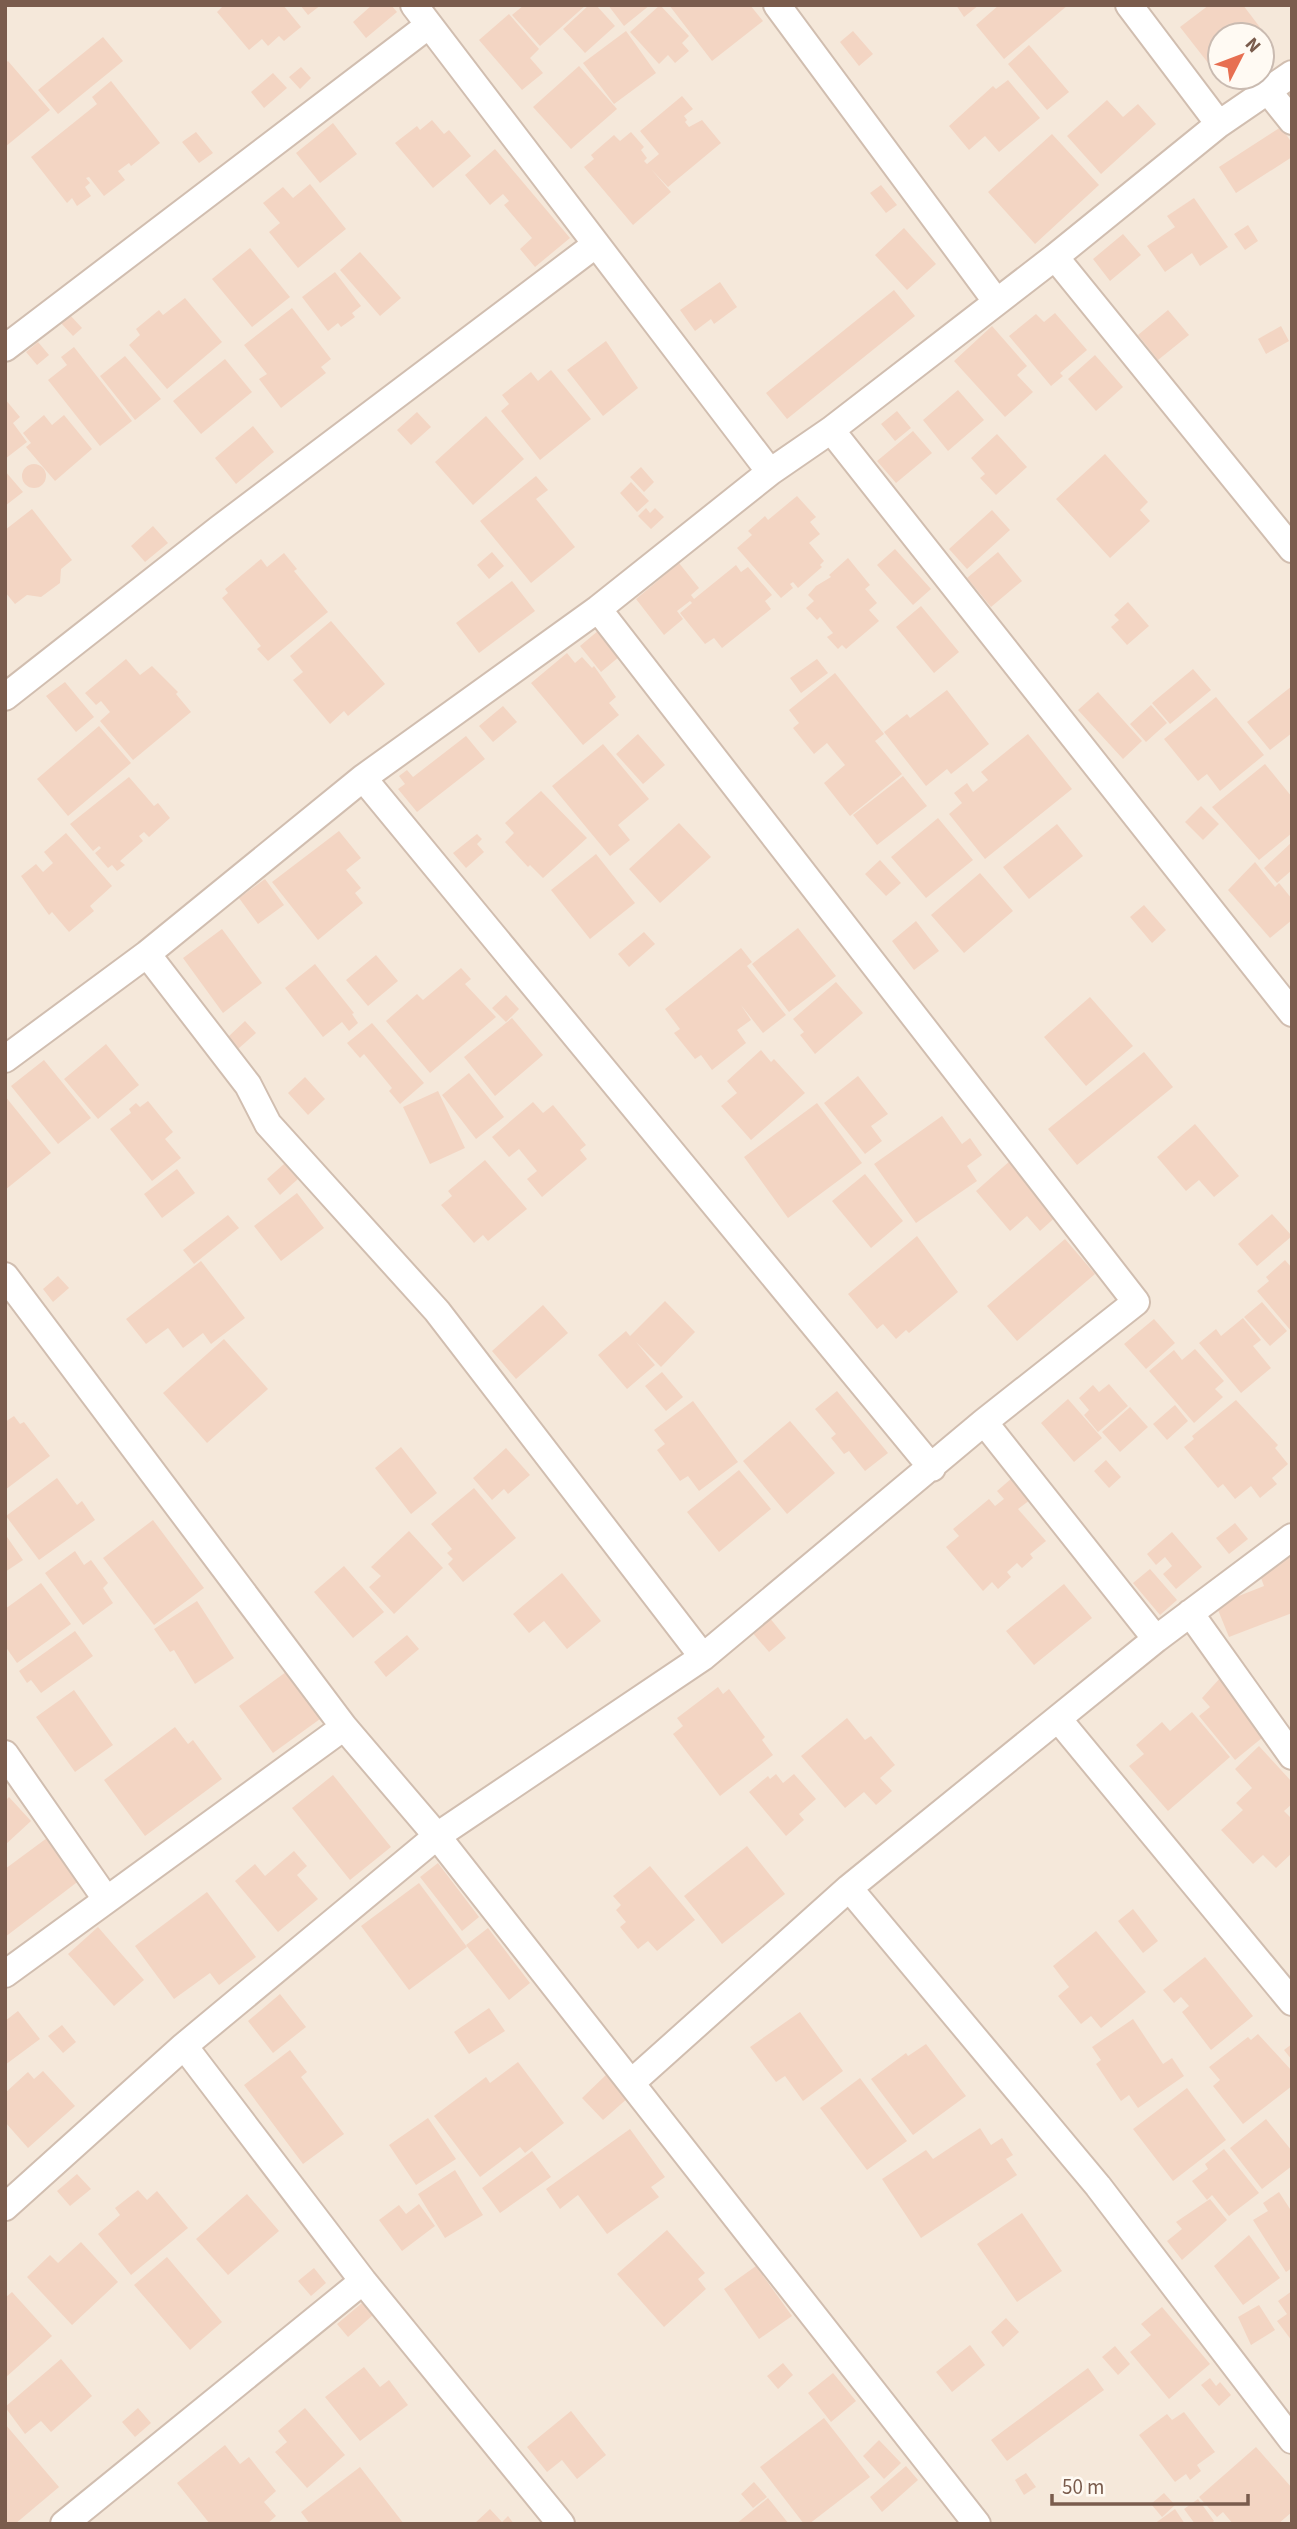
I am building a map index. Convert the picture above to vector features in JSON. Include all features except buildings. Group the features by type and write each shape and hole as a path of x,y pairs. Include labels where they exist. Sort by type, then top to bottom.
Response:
{"street":[{"path":"777,5 996,301"},
{"path":"1129,5 1219,124"},
{"path":"5,348 421,15 770,472"},
{"path":"1276,85 1292,74"},
{"path":"5,1059 147,954 363,778 598,609 770,472 831,430 1055,257 1219,124 1268,91 1292,121"},
{"path":"5,697 219,529 596,245"},
{"path":"1055,257 1292,549"},
{"path":"831,430 1292,1013"},
{"path":"5,2207 184,2046 437,1836 703,1657 984,1422 1136,1302 598,609"},
{"path":"363,778 932,1468"},
{"path":"147,954 248,1086 268,1124 438,1311 703,1657"},
{"path":"5,1276 344,1727 437,1836 977,2524"},
{"path":"984,1422 1156,1639"},
{"path":"631,2082 849,1888 1156,1639 1292,1538"},
{"path":"1190,1614 1292,1756"},
{"path":"1059,1720 1292,2002"},
{"path":"5,1974 344,1727"},
{"path":"5,1754 106,1899"},
{"path":"849,1888 1098,2186 1292,2440"},
{"path":"184,2046 363,2281 561,2524"},
{"path":"64,2524 363,2281"}],"shaded area":[{"path":"5,5 1292,5 1292,2524 5,2524"}]}
